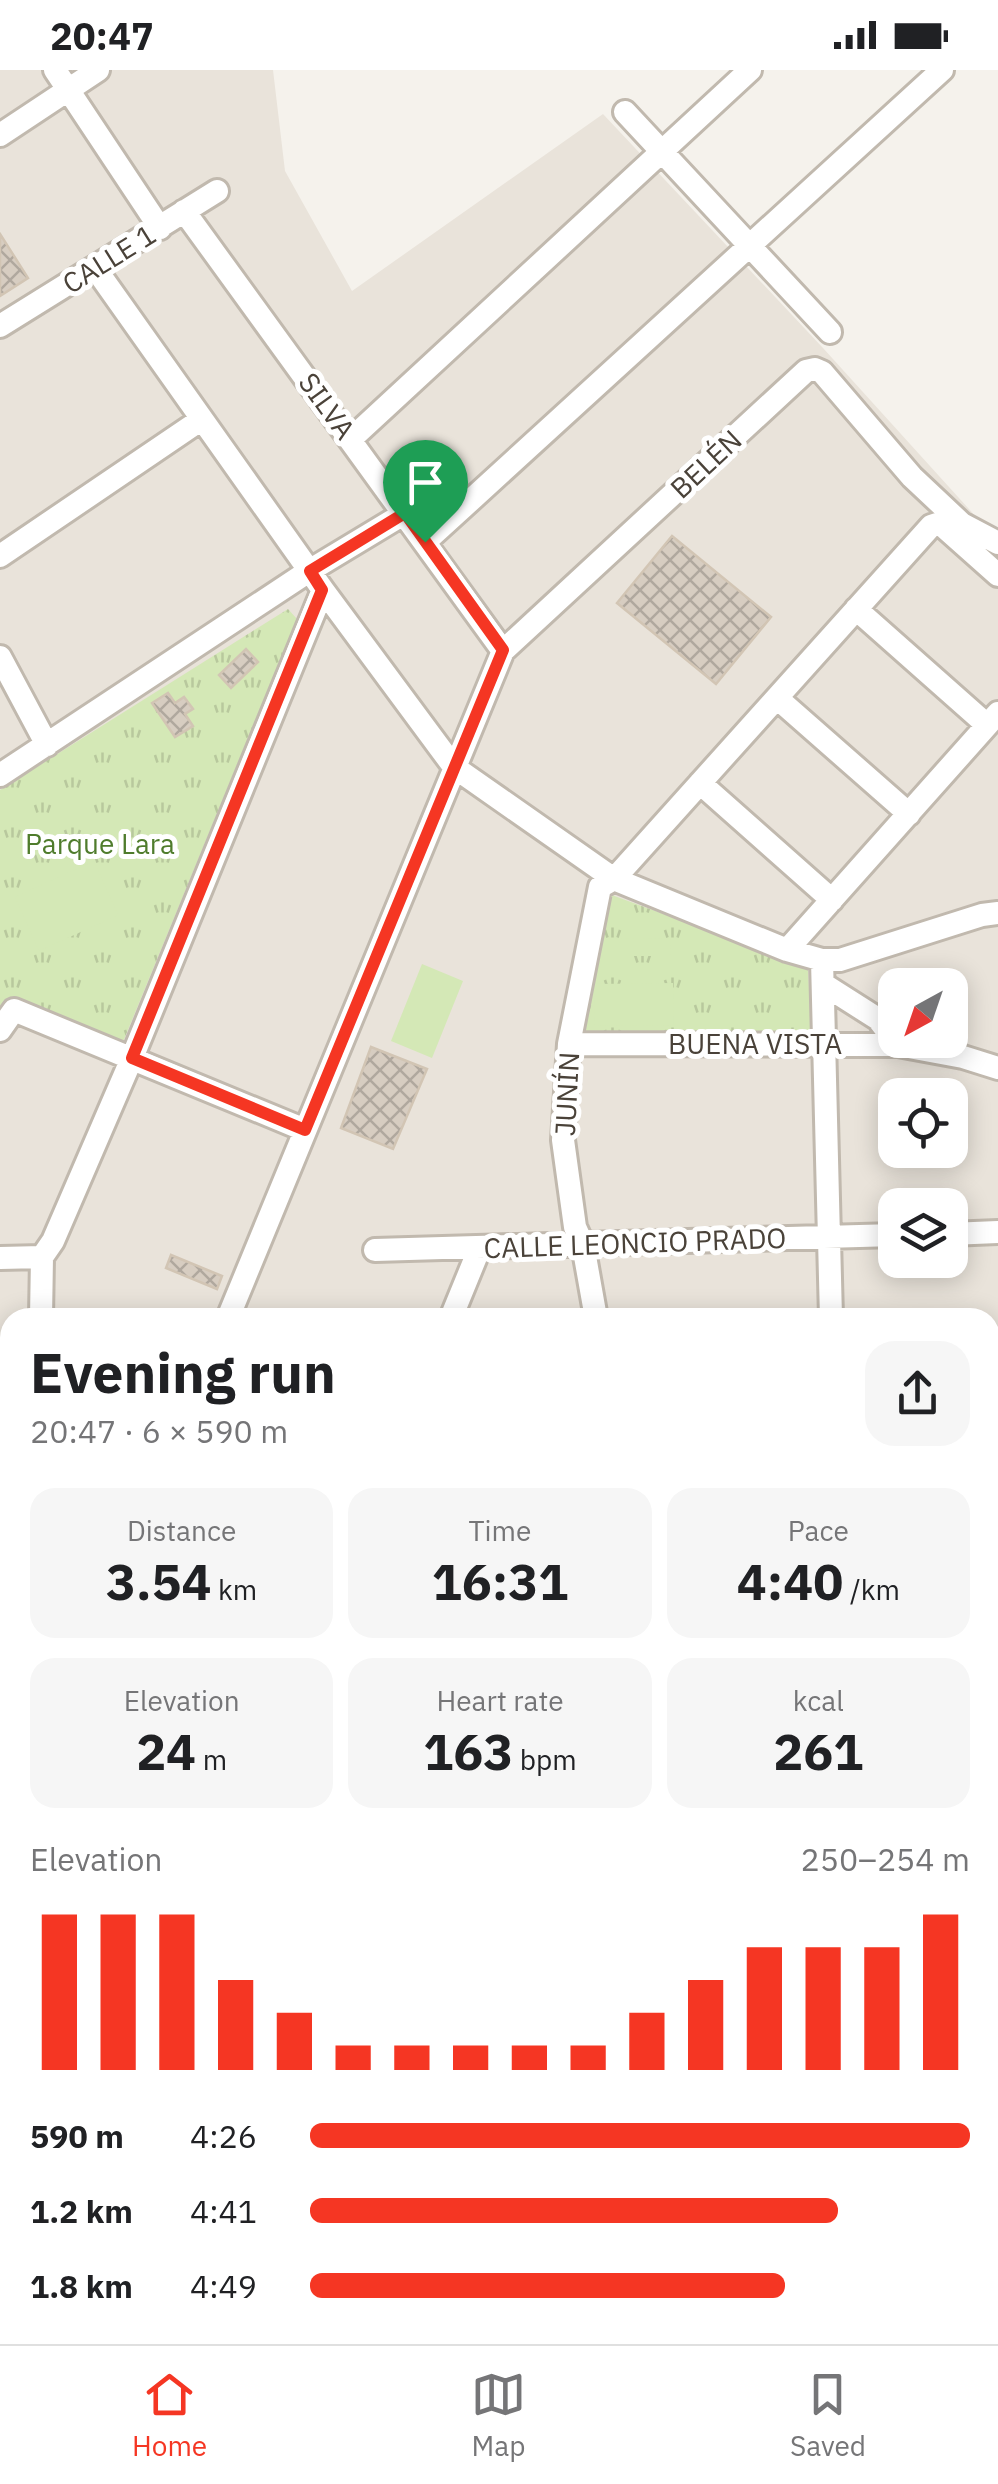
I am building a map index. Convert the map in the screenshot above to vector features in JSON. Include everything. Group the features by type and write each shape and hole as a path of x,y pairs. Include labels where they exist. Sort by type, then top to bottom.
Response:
{"street":[{"path":"0,135 61,80 98,70"},
{"path":"351,439 750,70"},
{"path":"425,542 942,70"},
{"path":"61,80 160,228"},
{"path":"625,112 830,332"},
{"name":"CALLE 1","path":"0,326 217,191"},
{"name":"SILVA","path":"184,211 503,650"},
{"path":"95,268 316,581 454,766 614,880 787,950 822,960 840,960 990,914 998,895"},
{"name":"BELÉN","path":"232,1308 503,650 806,371 815,369 822,372 912,478 962,524 998,543"},
{"path":"0,556 202,419"},
{"path":"0,774 316,581 405,513"},
{"path":"614,880 931,526 944,528 998,575"},
{"path":"41,1308 42,1257 53,1241 132,1058 316,581"},
{"path":"787,950 993,719 856,609"},
{"path":"0,657 47,744"},
{"path":"777,698 909,814"},
{"path":"700,784 832,900"},
{"name":"JUNÍN","path":"594,1308 583,1245 575,1227 563,1140 569,1044 600,887 614,880"},
{"path":"822,960 832,1308"},
{"path":"823,984 878,1019"},
{"path":"0,1030 14,1010 305,1130"},
{"name":"BUENA VISTA","path":"569,1044 878,1044"},
{"name":"BUENA VISTA","path":"966,1058 998,1068"},
{"path":"968,1233 998,1232"},
{"name":"CALLE LEONCIO PRADO","path":"375,1250 878,1236"},
{"path":"455,1308 480,1248"},
{"path":"0,1258 42,1257"}],"shaded area":[{"path":"0,70 273,70 285,171 352,291 603,114 978,519 998,532 998,1308 0,1308"}],"green space":[{"name":"Parque Lara","path":"288,609 297,619 123,1042 9,1002 0,1014 0,790"},
{"path":"94,861 118,915 39,951 15,897"},
{"path":"609,894 808,967 811,1034 585,1031"},
{"path":"670,938 671,956 607,956 607,939"},
{"path":"422,964 463,981 432,1058 391,1041"},
{"path":"673,983 674,1025 595,1026 594,984"}],"building":[{"path":"0,234 28,278 0,296"},
{"path":"672,536 771,617 716,684 617,603"},
{"path":"246,649 258,662 231,688 219,675"},
{"path":"168,693 175,703 184,697 193,709 185,714 193,726 175,737 152,703"},
{"path":"371,1047 427,1069 393,1149 341,1128"},
{"path":"171,1255 222,1276 217,1289 166,1268"}],"route":[{"path":"405,513 425,542 503,650 305,1130 132,1058 322,590 310,571 405,513"}]}
